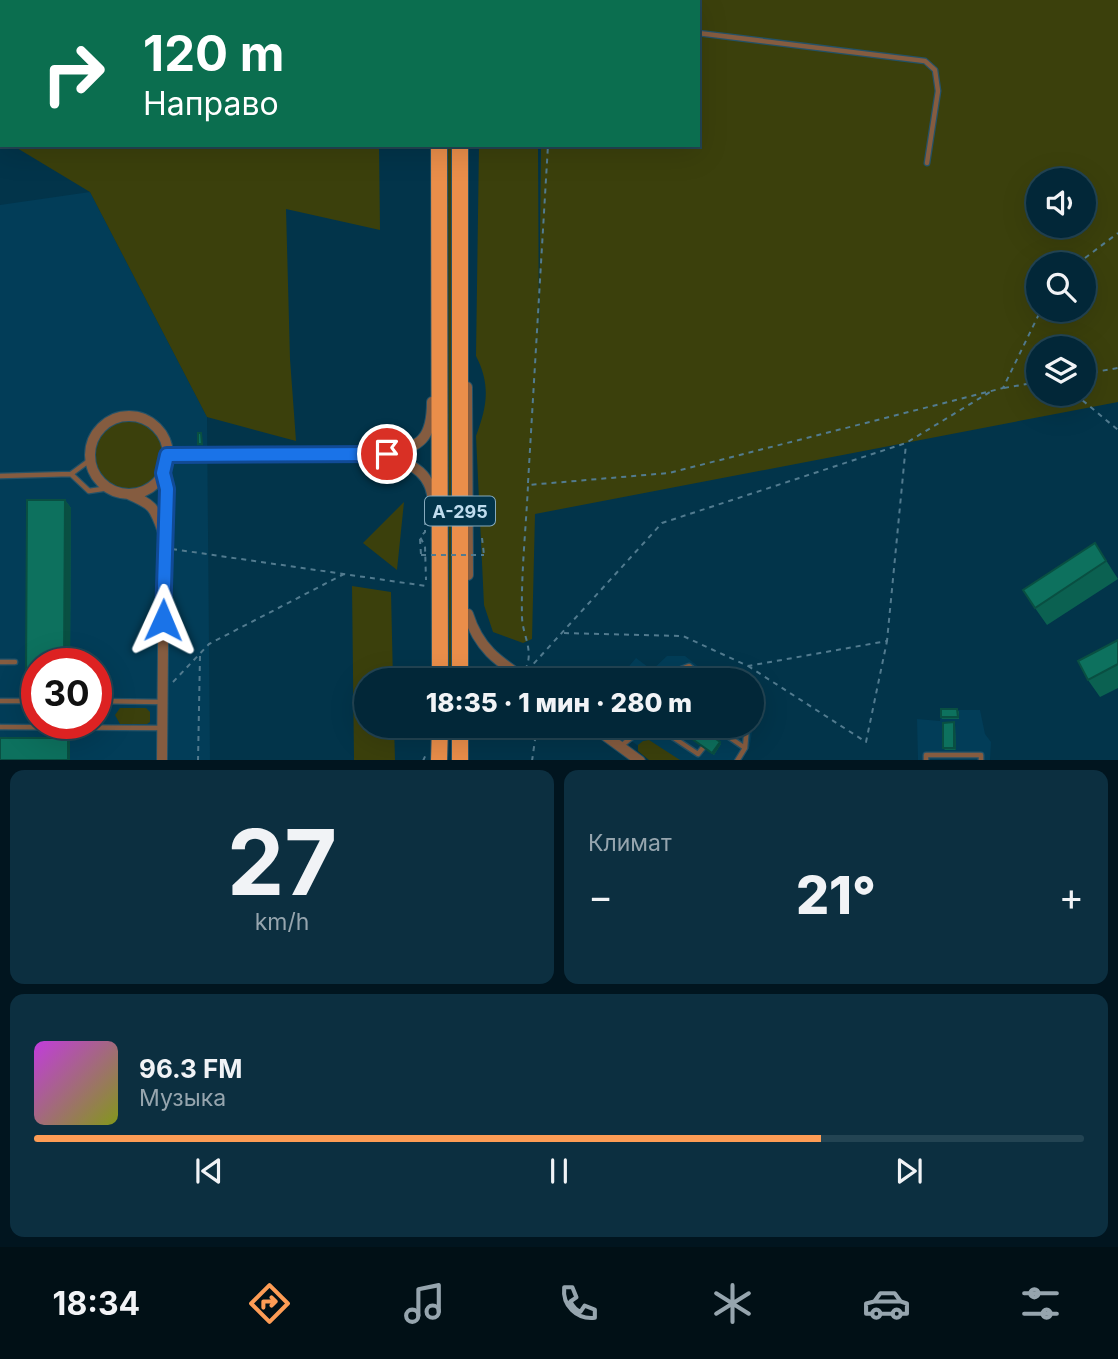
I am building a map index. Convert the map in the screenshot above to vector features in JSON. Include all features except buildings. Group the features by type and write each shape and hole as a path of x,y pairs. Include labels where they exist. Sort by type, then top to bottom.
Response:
{"highway":[{"name":"А-295","path":"439,147 440,668"},
{"name":"А-295","path":"460,147 460,668"},
{"path":"439,760 440,738"},
{"path":"461,738 463,760"}],"street":[{"path":"167,455 387,454 419,444 430,426 433,352 441,333"},
{"name":"А-295","path":"461,342 468,404 467,668"},
{"path":"162,760 164,536 167,489 163,473 167,455 166,444 158,429 144,419 126,416 109,422 96,434 92,442 90,460 97,477 108,488 150,504 164,536"},
{"path":"387,454 418,468 430,487 434,568 440,585"},
{"path":"128,494 149,488 163,473"},
{"path":"468,614 474,634 482,646 510,668"},
{"path":"463,760 466,738"},
{"path":"609,738 639,760"}],"lane":[{"path":"700,33 925,61 935,70 938,90 927,163"},
{"path":"0,476 71,474 90,460"},
{"path":"71,474 89,491 108,488"},
{"path":"0,662 15,662"},
{"path":"112,700 162,698"},
{"path":"0,701 21,701"},
{"path":"0,727 162,728"},
{"path":"621,747 631,738"},
{"path":"674,738 698,754 709,738"},
{"path":"730,738 745,748"},
{"path":"738,760 745,748 746,738"},
{"path":"926,760 926,755 981,755 981,760"}],"path":[{"path":"527,668 529,645 522,620 548,147"},
{"path":"1093,252 1118,233"},
{"path":"1003,388 1035,322"},
{"path":"1096,372 1118,368"},
{"path":"528,485 668,473 993,390 1026,384"},
{"path":"532,668 662,523 906,443 993,390"},
{"path":"1089,406 1118,430"},
{"path":"562,633 683,636 747,666 866,742 887,641 906,443"},
{"path":"419,537 425,532 425,506"},
{"path":"419,537 421,555 484,555 482,538"},
{"path":"164,548 427,586 425,546 419,537"},
{"path":"162,698 209,644 345,574"},
{"path":"747,666 887,641"},
{"path":"198,760 200,654"},
{"path":"532,760 535,738"}],"shaded area":[{"path":"90,192 207,417 210,760 0,760 0,205"},
{"path":"667,656 685,656 700,668 654,668"},
{"path":"636,658 649,668 628,668"},
{"path":"941,710 980,710 985,734 991,742 990,760 918,760 917,719 940,721"},
{"path":"627,738 751,738 742,760 659,760"}],"green space":[{"path":"700,0 1118,0 1118,402 535,514 532,639 523,643 493,632 484,605 476,436 486,396 484,377 476,356 479,147 538,147 539,346 541,147 700,147"},
{"path":"15,147 379,147 380,230 286,209 290,359 296,441 207,417 90,192"},
{"path":"448,147 453,147 455,668 449,668"},
{"path":"129,421 142,424 153,431 160,442 163,455 160,468 153,479 142,486 129,489 116,486 105,479 98,468 95,455 98,442 105,431 116,424"},
{"path":"404,502 397,570 363,543"},
{"path":"352,586 391,592 393,668 354,668 354,738 394,738 395,760 354,760"},
{"path":"120,708 146,708 150,712 150,722 120,724 115,715"},
{"path":"649,740 680,760 649,760 638,751 638,745"}],"route":[{"path":"163,620 164,536 167,513 167,489 163,473 167,455 387,454"}]}
